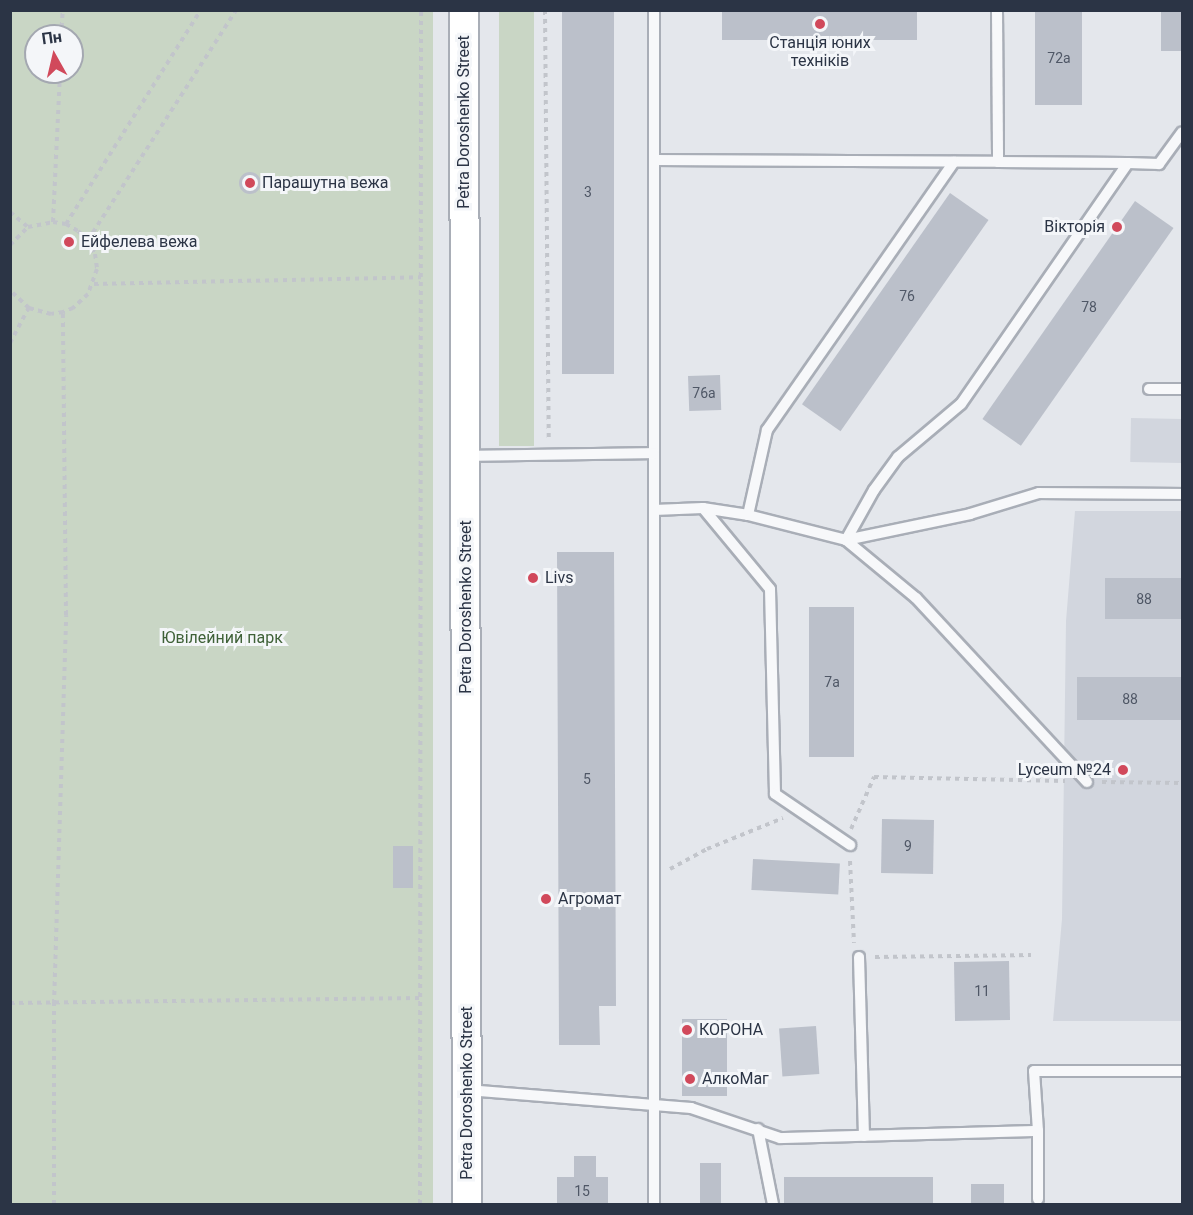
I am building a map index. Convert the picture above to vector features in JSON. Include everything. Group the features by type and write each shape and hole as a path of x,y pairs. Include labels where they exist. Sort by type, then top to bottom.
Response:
{"main road":[{"name":"Petra Doroshenko Street","path":"464,10 467,1204"}],"lane":[{"path":"654,10 654,1204"},
{"path":"997,10 998,162"},
{"path":"654,160 1159,164 1182,132"},
{"path":"748,515 767,430 954,162"},
{"path":"846,540 874,490 898,457 961,404 1128,163"},
{"path":"1149,389 1182,389"},
{"path":"466,456 654,453"},
{"path":"846,540 970,514 1040,494 1182,494"},
{"path":"654,510 703,508 748,515 846,540 916,598 1087,782"},
{"path":"703,508 770,589 776,794 850,845"},
{"path":"859,957 864,1136"},
{"path":"1038,1199 1038,1131 1034,1071 1182,1071"},
{"path":"467,1090 691,1108 780,1138 1038,1131"},
{"path":"758,1129 773,1204"}],"path":[{"path":"66,224 201,10"},
{"path":"88,240 236,10"},
{"path":"420,1204 421,10"},
{"path":"545,10 549,455"},
{"path":"53,222 59,84"},
{"path":"10,212 28,227"},
{"path":"11,244 28,227 53,222 66,224 88,240 95,254 97,269 93,284 81,302 63,312 51,314 29,308 11,291"},
{"path":"93,284 421,277"},
{"path":"10,343 29,308"},
{"path":"54,1204 54,1004 66,615 63,312"},
{"path":"841,826 851,830 874,777 1182,783"},
{"path":"654,878 707,849 801,811"},
{"path":"850,845 851,936 859,957 1031,955"},
{"path":"10,1004 420,998"}],"shaded area":[{"path":"1131,418 1182,419 1181,463 1130,462"},
{"name":"Lyceum №24","path":"1075,511 1182,511 1182,1021 1053,1021 1062,919 1066,621"}],"green space":[{"name":"Ювілейний парк","path":"10,11 433,11 433,1204 11,1204"},
{"path":"499,11 534,11 534,446 499,446"}],"building":[{"path":"562,10 614,10 614,374 562,374"},
{"name":"Станція юних техніків","path":"722,10 917,10 917,40 722,40"},
{"path":"1035,10 1082,10 1082,105 1035,105"},
{"path":"1161,10 1182,10 1182,51 1161,51"},
{"name":"Парашутна вежа","path":"250,172 258,175 261,183 258,191 250,194 242,191 239,183 242,175"},
{"path":"950,193 989,220 841,431 802,404"},
{"path":"1135,201 1174,228 1021,446 982,419"},
{"path":"720,375 721,410 689,411 688,376"},
{"path":"557,552 614,552 616,1006 599,1006 600,1045 559,1045"},
{"path":"1105,578 1182,578 1182,619 1105,619"},
{"path":"809,607 854,607 854,757 809,757"},
{"path":"1077,677 1182,677 1182,720 1077,720"},
{"path":"882,819 934,820 933,874 881,873"},
{"path":"393,846 413,846 413,888 393,888"},
{"path":"753,859 840,864 838,895 751,890"},
{"path":"1009,961 1010,1020 955,1021 954,962"},
{"path":"682,1019 727,1019 727,1096 682,1096"},
{"path":"816,1026 819,1074 782,1076 779,1029"},
{"path":"574,1156 596,1156 596,1177 608,1177 608,1204 557,1204 557,1177 574,1177"},
{"path":"700,1163 721,1163 721,1204 700,1204"},
{"path":"784,1177 933,1177 933,1204 784,1204"},
{"path":"971,1184 1004,1184 1004,1204 971,1204"}],"place":[{"name":"Станція юних техніків","path":"820,24"},
{"name":"Парашутна вежа","path":"250,183"},
{"name":"Вікторія","path":"1117,227"},
{"name":"Ейфелева вежа","path":"69,242"},
{"name":"Livs","path":"533,578"},
{"name":"Lyceum №24","path":"1123,770"},
{"name":"Агромат","path":"546,899"},
{"name":"КОРОНА","path":"687,1030"},
{"name":"АлкоМаг","path":"690,1079"}]}
